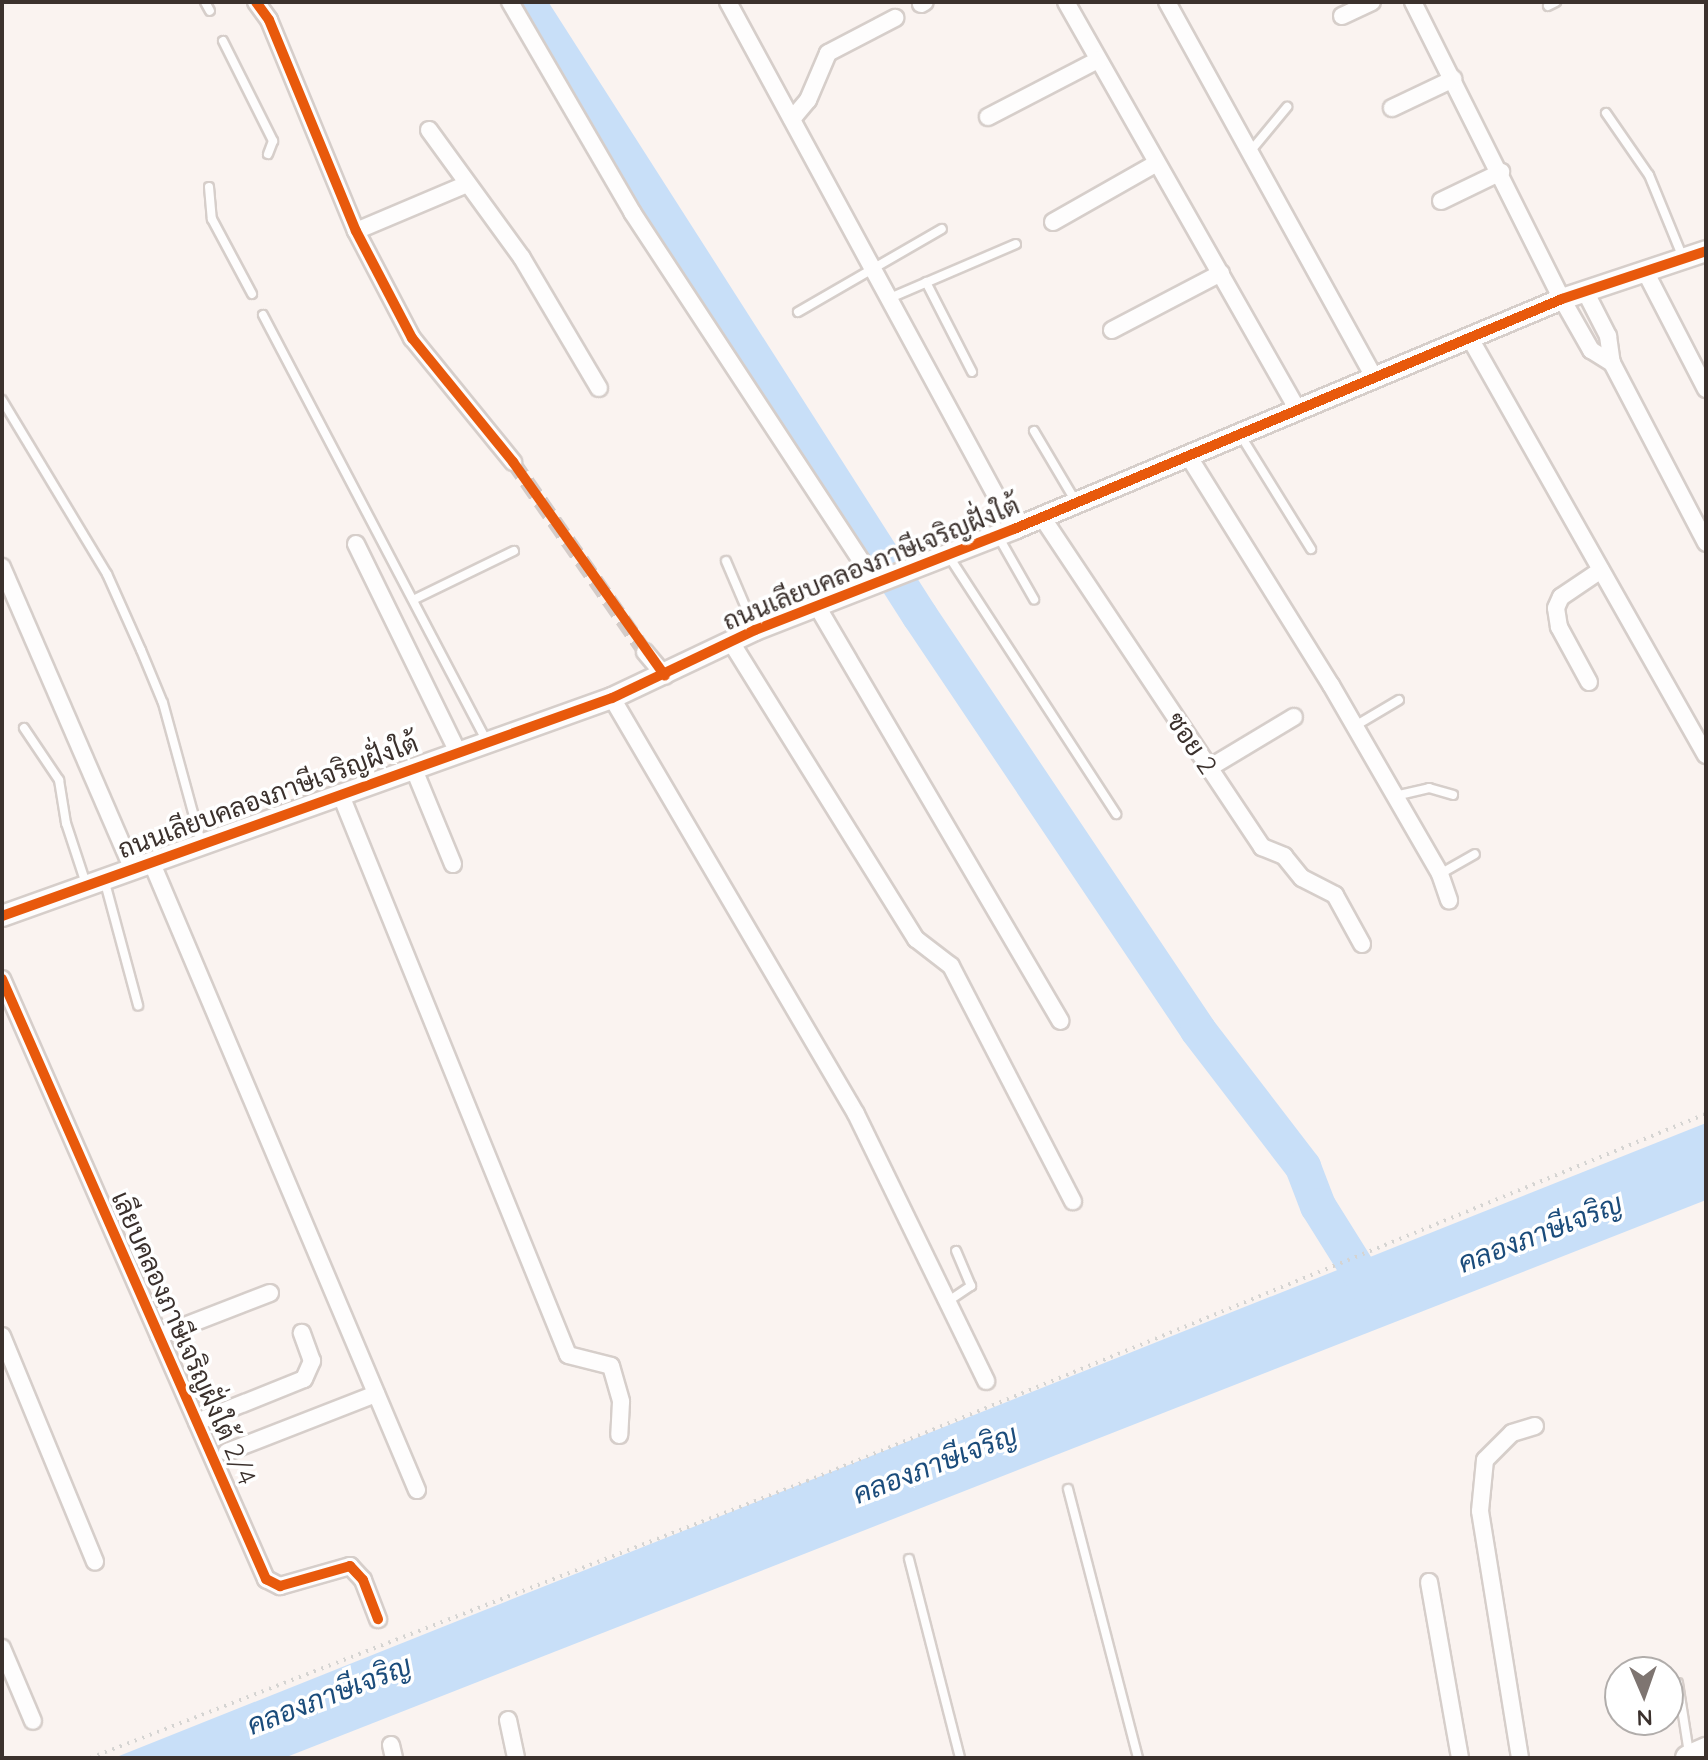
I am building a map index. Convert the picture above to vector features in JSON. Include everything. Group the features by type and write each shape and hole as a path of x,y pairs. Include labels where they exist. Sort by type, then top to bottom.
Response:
{"main road":[{"path":"1689,1758 1706,1750"}],"street":[{"path":"510,2 632,212 880,582"},
{"path":"728,2 873,264 1006,533"},
{"path":"1066,2 1155,164 1221,273 1298,411"},
{"path":"1167,2 1375,379"},
{"path":"1342,16 1372,2"},
{"path":"1413,2 1501,172 1562,299 1591,350 1612,363"},
{"path":"263,4 356,231 412,338 513,462"},
{"path":"792,119 808,100 828,53 895,18"},
{"path":"988,117 1098,60"},
{"path":"1392,108 1453,79"},
{"path":"429,130 522,258 599,388"},
{"path":"1053,222 1155,164"},
{"path":"1441,201 1501,172"},
{"path":"356,231 467,184"},
{"name":"ถนนเลียบคลองภาษีเจริญฝั่งใต้","path":"2,916 457,750 612,698 665,676 755,630 1006,533 1471,340 1562,299 1706,251"},
{"path":"1645,271 1706,389"},
{"path":"1112,330 1221,273"},
{"path":"1585,291 1608,336 1612,363 1706,543"},
{"path":"1471,340 1706,755"},
{"path":"1189,457 1355,726 1440,874 1449,900"},
{"name":"ซอย 2","path":"1042,517 1262,847 1284,856 1302,878 1335,895 1362,944"},
{"path":"356,544 457,750"},
{"path":"2,567 142,865 417,1490"},
{"path":"1589,682 1559,627 1556,608 1561,597 1601,570"},
{"path":"817,606 1060,1021"},
{"path":"731,642 916,939 951,966 1073,1201"},
{"path":"645,652 665,676"},
{"path":"612,698 856,1114 986,1381"},
{"path":"1209,768 1294,717"},
{"path":"413,767 453,864"},
{"path":"340,793 568,1355 611,1366 621,1402 619,1435"},
{"name":"เลียบคลองภาษีเจริญฝั่งใต้ 2/4","path":"2,979 266,1579 280,1586 350,1566 363,1580 378,1619"},
{"path":"159,1336 270,1293"},
{"path":"197,1422 304,1379 312,1361 302,1333"},
{"path":"2,1336 95,1562"},
{"path":"227,1452 376,1394"},
{"path":"1520,1758 1480,1511 1485,1460 1512,1433 1535,1426"},
{"path":"1429,1582 1460,1758"},
{"path":"2,1648 33,1721"},
{"path":"508,1720 516,1758"}],"lane":[{"path":"205,2 210,11"},
{"path":"223,41 273,141 268,154"},
{"path":"1249,153 1287,107"},
{"path":"1606,113 1649,175 1683,259"},
{"path":"209,187 212,219 252,294"},
{"path":"798,312 873,264 942,229"},
{"path":"890,298 1016,244"},
{"path":"926,282 972,372"},
{"path":"263,315 487,741"},
{"path":"2,400 107,574 163,703 201,842"},
{"path":"1034,431 1076,503"},
{"path":"1241,435 1311,549"},
{"path":"1006,533 1034,599"},
{"path":"415,599 514,551"},
{"path":"948,554 1116,814"},
{"path":"726,561 755,630"},
{"path":"1355,726 1399,700"},
{"path":"24,728 59,780 66,823 95,882 138,1005"},
{"path":"1395,796 1429,788 1453,795"},
{"path":"1440,874 1475,854"},
{"path":"946,1302 971,1286 956,1251"},
{"path":"1068,1489 1138,1758"},
{"path":"909,1559 960,1758"},
{"path":"1684,1724 1689,1758"}],"path":[{"path":"90,1758 807,1481 1373,1246 1706,1114"}],"water":[{"name":"คลองภาษีเจริญ","path":"1706,1123 1706,1200 284,1758 114,1758"}],"waterway":[{"path":"527,2 920,616 1198,1030 1303,1167 1318,1206 1373,1294"}],"tunnel":[{"path":"513,462 645,652"}],"cycle path":[{"path":"256,2 269,20 356,231 412,338 513,462 665,676"},
{"path":"2,916 612,698 755,630 1014,529 1562,299 1706,251"},
{"path":"2,979 266,1579 280,1586 350,1566 363,1580 378,1619"}]}
